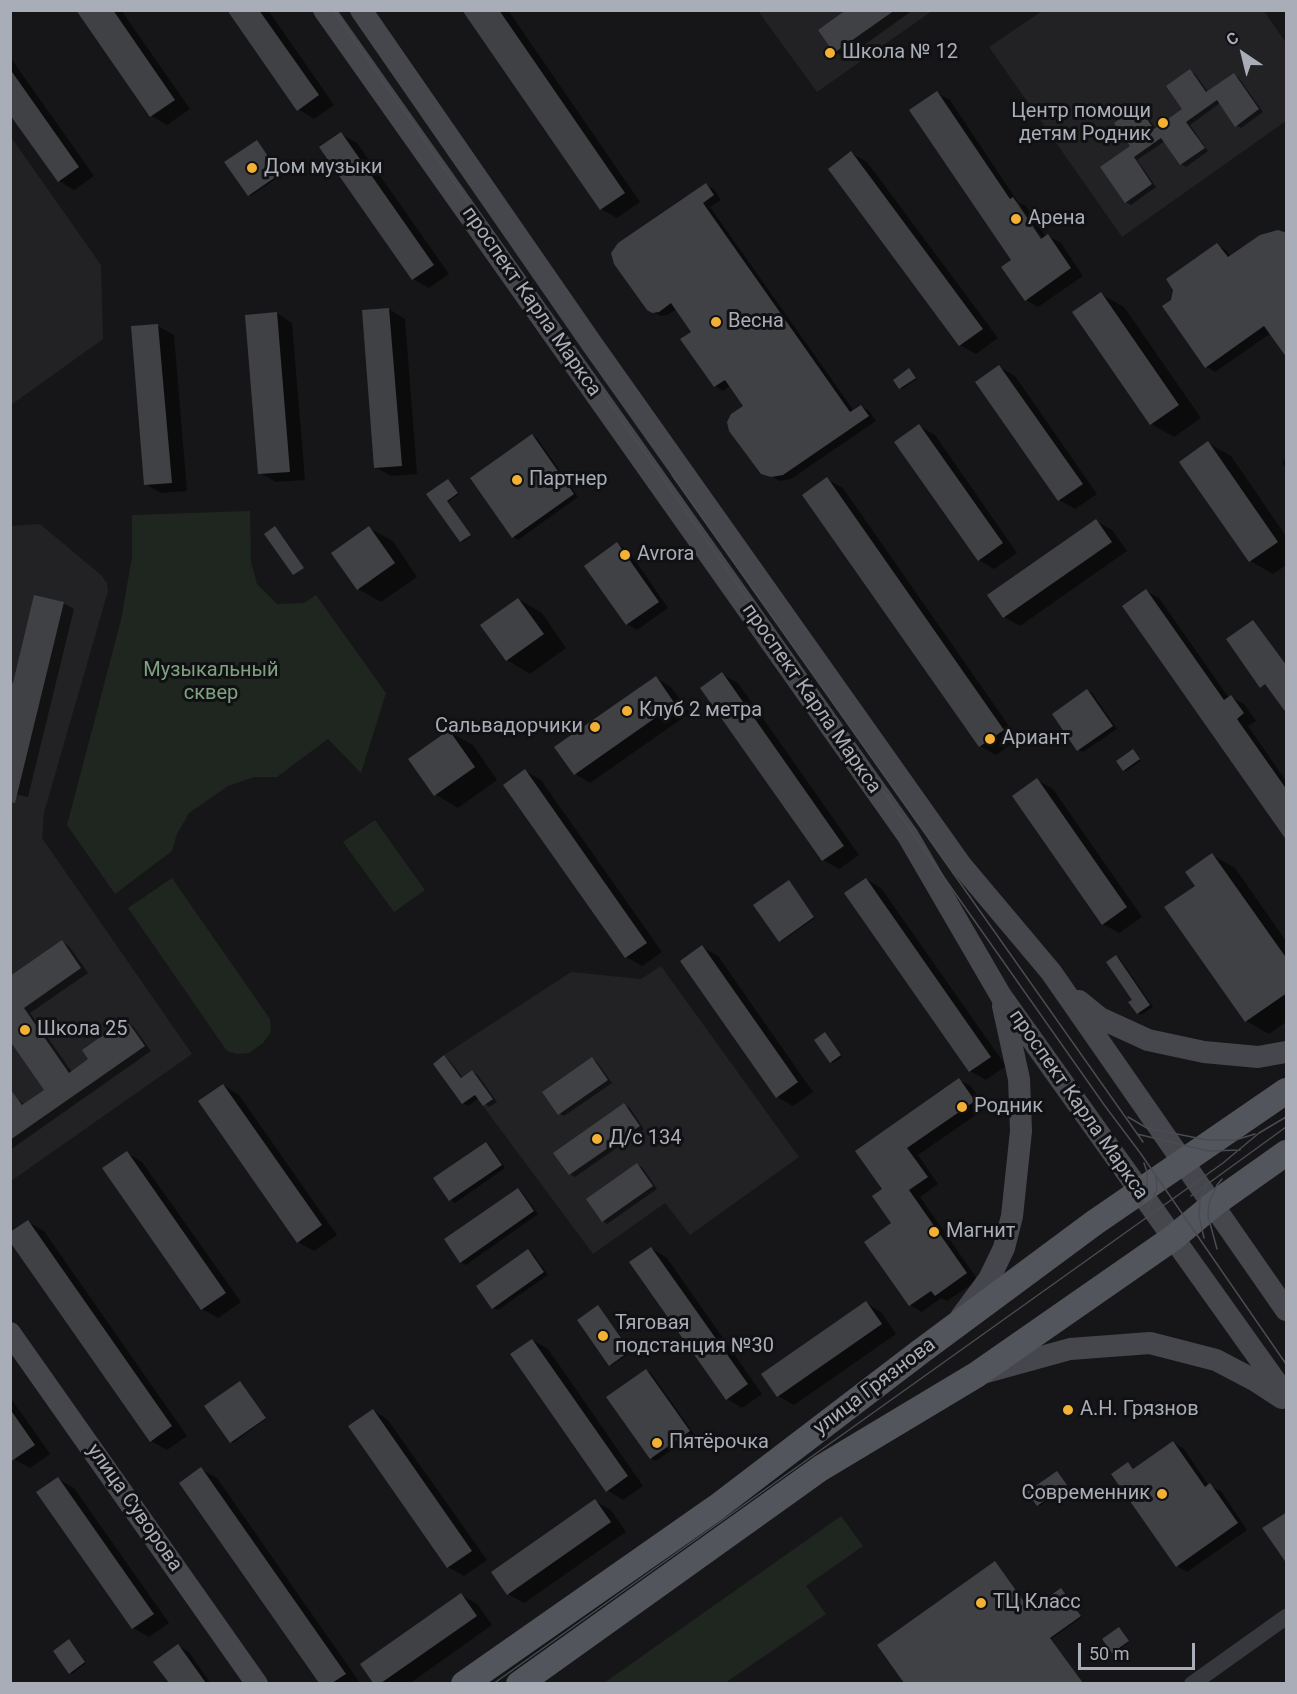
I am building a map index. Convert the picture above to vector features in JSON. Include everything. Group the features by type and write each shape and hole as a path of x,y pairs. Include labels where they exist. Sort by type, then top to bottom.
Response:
{"main road":[{"name":"проспект Карла Маркса","path":"324,10 908,836 1001,996 1287,1396"},
{"name":"проспект Карла Маркса","path":"361,10 592,344 961,865 1061,986 1287,1310"},
{"path":"1061,986 1100,1018 1149,1040 1204,1052 1258,1057 1287,1052"},
{"path":"953,1327 989,1279 1004,1248 1012,1216 1021,1131 1019,1079 1001,996"},
{"name":"улица Грязнова","path":"464,1683 717,1507 953,1327 1139,1191 1287,1092"},
{"name":"улица Грязнова","path":"519,1683 821,1468 976,1375 1173,1238 1214,1204 1287,1154"},
{"name":"улица Суворова","path":"10,1333 257,1683"},
{"path":"976,1375 1070,1349 1150,1343 1216,1360 1256,1381 1287,1401"}],"street":[{"path":"1192,1683 1287,1617"}],"shaded area":[{"name":"Школа № 12","path":"758,11 932,11 817,92"},
{"name":"Центр помощи детям Родник","path":"1042,11 1264,11 1286,43 1286,121 1122,237 989,47"},
{"path":"11,137 101,265 103,339 11,405"},
{"path":"40,524 101,575 107,583 108,591 44,813 42,838 192,1054 11,1181 10,526"},
{"path":"661,966 799,1157 690,1235 665,1203 593,1254 483,1106 493,1098 472,1070 461,1078 444,1055 571,972 641,979"}],"green space":[{"name":"Музыкальный сквер","path":"250,511 251,562 257,584 277,604 304,603 316,595 386,693 361,773 328,739 277,777 254,777 228,786 189,813 177,834 172,851 115,894 67,825 121,620 132,557 132,515"},
{"path":"375,820 425,890 394,912 343,842"},
{"path":"172,878 270,1019 271,1032 263,1043 249,1053 237,1054 227,1051 128,908"},
{"path":"841,1516 863,1546 806,1586 826,1614 725,1683 604,1683"}],"building":[{"path":"76,10 113,10 175,100 150,117"},
{"path":"227,10 259,10 319,95 297,111"},
{"path":"462,10 499,10 625,193 600,210"},
{"path":"846,10 895,10 834,53 818,30"},
{"path":"10,69 79,167 58,182 10,115"},
{"path":"1190,69 1206,92 1234,73 1259,109 1235,127 1217,100 1186,122 1205,148 1180,165 1161,138 1134,157 1152,184 1125,203 1100,167 1130,146 1114,123 1138,106 1154,129 1182,109 1166,86"},
{"path":"937,91 1010,199 1013,197 1041,239 1048,234 1071,268 1025,301 1001,267 1011,260 909,110"},
{"path":"341,132 434,265 412,280 319,147"},
{"name":"Дом музыки","path":"257,140 280,174 248,196 224,162"},
{"path":"851,151 983,329 959,346 828,169"},
{"name":"Весна","path":"706,183 714,195 703,203 850,412 861,405 869,416 783,475 771,477 761,474 729,431 727,422 731,414 743,406 725,380 714,387 680,339 691,332 671,303 659,312 652,313 647,310 614,264 611,253 618,243"},
{"path":"1278,230 1287,233 1287,358 1264,326 1205,368 1162,306 1171,300 1173,290 1166,279 1217,243 1228,257 1260,235"},
{"path":"1101,292 1179,405 1150,425 1072,312"},
{"path":"389,308 402,466 374,468 362,310"},
{"path":"277,312 290,472 258,474 245,315"},
{"path":"158,324 172,483 144,485 131,326"},
{"path":"999,365 1083,484 1058,501 975,382"},
{"path":"909,368 916,378 899,389 893,380"},
{"path":"919,424 1003,543 978,561 894,442"},
{"path":"532,434 574,494 512,538 470,478"},
{"path":"1208,441 1278,542 1249,562 1179,462"},
{"path":"827,477 1004,730 979,747 802,495"},
{"path":"448,479 458,493 447,501 471,535 460,542 426,494"},
{"path":"1096,519 1112,542 1003,618 987,595"},
{"path":"275,526 304,568 293,575 264,534"},
{"path":"369,526 395,563 357,590 331,553"},
{"path":"617,542 659,602 626,625 584,566"},
{"path":"1146,589 1224,700 1231,695 1244,713 1237,719 1287,790 1287,841 1122,606"},
{"path":"34,595 64,602 15,803 10,802 10,683 13,683"},
{"path":"518,598 544,634 506,661 480,625"},
{"path":"1253,620 1287,666 1287,714 1265,684 1260,688 1226,639"},
{"path":"722,672 844,846 822,861 700,688"},
{"path":"656,676 675,704 574,775 554,747"},
{"path":"1087,689 1113,726 1077,751 1052,714"},
{"path":"449,730 475,767 434,796 408,759"},
{"path":"1133,749 1140,759 1123,771 1116,761"},
{"path":"525,769 647,943 625,958 503,785"},
{"path":"1037,778 1127,907 1102,925 1012,796"},
{"path":"1212,853 1287,959 1287,993 1245,1022 1164,907 1195,886 1185,872"},
{"path":"866,878 991,1057 969,1072 844,893"},
{"path":"789,880 814,917 779,942 753,905"},
{"name":"Школа 25","path":"62,940 81,968 24,1008 69,1073 88,1059 82,1050 126,1019 145,1046 10,1140 10,1089 22,1105 44,1090 10,1041 10,976"},
{"path":"702,945 798,1082 776,1098 680,961"},
{"path":"1116,955 1150,1005 1137,1014 1128,1002 1132,1000 1106,962"},
{"path":"825,1032 841,1055 830,1063 814,1040"},
{"path":"444,1055 461,1078 472,1070 493,1099 483,1106 475,1095 462,1104 433,1064"},
{"path":"592,1057 608,1080 558,1115 542,1092"},
{"path":"959,1078 975,1101 907,1148 928,1177 909,1190 967,1273 935,1296 931,1291 909,1306 864,1242 891,1223 872,1196 882,1189 855,1151"},
{"path":"223,1084 322,1225 297,1243 198,1101"},
{"path":"624,1103 640,1126 569,1175 553,1153"},
{"path":"486,1142 502,1165 449,1201 433,1178"},
{"path":"127,1151 226,1293 201,1310 102,1168"},
{"path":"637,1163 653,1186 602,1222 586,1199"},
{"path":"518,1188 534,1211 460,1263 444,1239"},
{"path":"28,1220 172,1426 150,1442 10,1242 10,1232"},
{"path":"651,1247 748,1384 726,1400 629,1262"},
{"path":"528,1249 544,1272 492,1309 476,1286"},
{"path":"866,1301 882,1324 777,1397 761,1374"},
{"name":"Тяговая подстанция №30","path":"598,1305 630,1351 609,1366 577,1320"},
{"path":"532,1339 628,1476 606,1492 510,1354"},
{"path":"646,1369 690,1431 650,1459 606,1397"},
{"path":"240,1381 266,1418 230,1443 204,1406"},
{"path":"10,1409 35,1445 10,1462"},
{"path":"373,1409 472,1551 447,1568 348,1426"},
{"path":"1173,1441 1205,1487 1210,1483 1238,1523 1176,1567 1111,1474 1128,1462 1133,1469"},
{"path":"201,1467 346,1674 332,1683 319,1683 179,1483"},
{"path":"1057,1471 1067,1485 1037,1506 1027,1492"},
{"path":"58,1477 154,1614 132,1629 36,1492"},
{"path":"595,1499 611,1522 507,1595 491,1572"},
{"path":"1287,1512 1287,1564 1262,1528"},
{"name":"ТЦ Класс","path":"995,1561 1030,1610 1061,1588 1081,1616 1050,1638 1083,1683 904,1683 877,1645"},
{"path":"461,1593 477,1616 381,1683 373,1683 360,1664"},
{"path":"1119,1627 1129,1641 1112,1653 1102,1639"},
{"path":"69,1639 85,1662 69,1674 53,1651"},
{"path":"178,1644 206,1683 169,1683 153,1662"}],"tram line":[{"path":"333,10 1141,1154 1286,1364"},
{"path":"672,475 1143,1142"},
{"path":"1128,1117 1147,1128 1207,1140 1235,1140 1255,1134"},
{"path":"493,1684 1223,1163 1259,1133 1286,1117"},
{"path":"1191,1196 1286,1127"},
{"path":"1137,1134 1208,1151 1240,1150"},
{"path":"1140,1206 1147,1191 1147,1172 1144,1163"},
{"path":"1145,1215 1157,1189 1156,1176"},
{"path":"1217,1249 1208,1216 1209,1203 1222,1179"},
{"path":"1204,1238 1199,1216 1200,1199 1207,1186"}],"place":[{"name":"Школа № 12","path":"830,53"},
{"name":"Центр помощи детям Родник","path":"1163,123"},
{"name":"Дом музыки","path":"252,168"},
{"name":"Арена","path":"1016,219"},
{"name":"Весна","path":"716,322"},
{"name":"Партнер","path":"517,480"},
{"name":"Avrora","path":"625,555"},
{"name":"Клуб 2 метра","path":"627,711"},
{"name":"Сальвадорчики","path":"595,727"},
{"name":"Ариант","path":"990,739"},
{"name":"Школа 25","path":"25,1030"},
{"name":"Родник","path":"962,1107"},
{"name":"Д/с 134","path":"597,1139"},
{"name":"Магнит","path":"934,1232"},
{"name":"Тяговая подстанция №30","path":"603,1336"},
{"name":"А.Н. Грязнов","path":"1068,1410"},
{"name":"Пятёрочка","path":"657,1443"},
{"name":"Современник","path":"1162,1494"},
{"name":"ТЦ Класс","path":"981,1603"}]}
